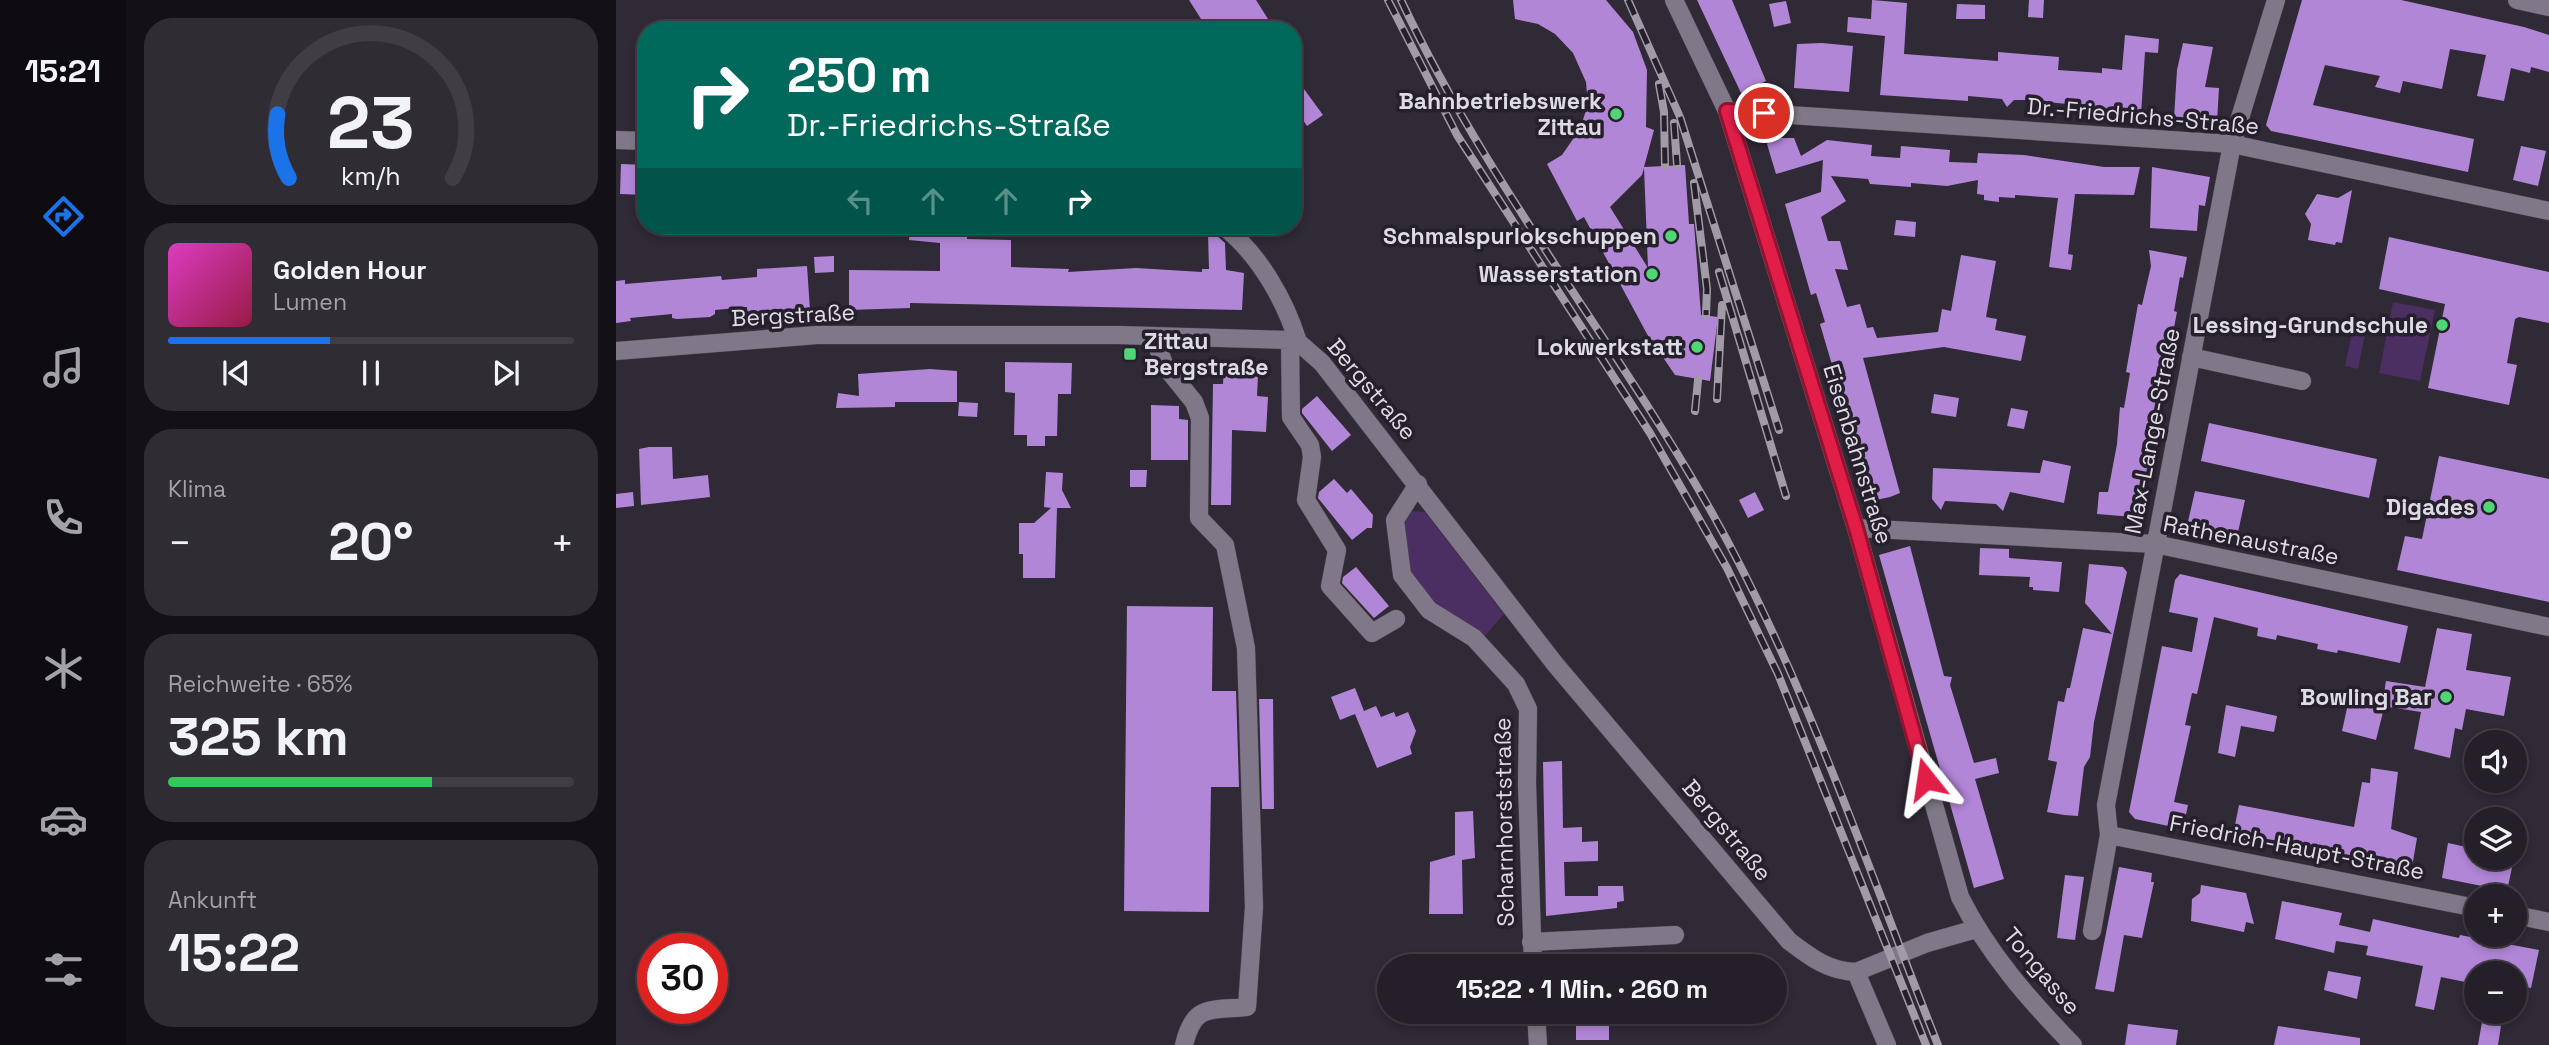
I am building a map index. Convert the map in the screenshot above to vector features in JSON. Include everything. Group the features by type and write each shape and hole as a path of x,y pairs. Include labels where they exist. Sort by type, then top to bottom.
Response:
{"street":[{"name":"Eisenbahnstraße","path":"1674,0 1727,111 1856,528 1960,897 1976,929"},
{"name":"Max-Lange-Straße","path":"2092,931 2109,835 2106,805 2232,144 2276,0"},
{"path":"2517,0 2549,7"},
{"name":"Dr.-Friedrichs-Straße","path":"1727,111 2232,144 2549,211"},
{"path":"616,140 637,141"},
{"path":"1232,235 1244,246 1288,310 1294,341 1291,417 1310,445 1312,457 1306,500 1337,550 1330,586 1371,633 1396,620"},
{"name":"Bergstraße","path":"616,351 817,335 1153,336 1294,341 1322,363 1555,664 1788,941 1816,962 1843,971 1856,972"},
{"path":"1153,336 1165,366 1194,402 1200,418 1199,518 1225,545 1246,648 1254,907 1247,1007 1202,1012 1189,1024 1184,1045"},
{"path":"2191,357 2302,381"},
{"name":"Scharnhorststraße","path":"1418,484 1395,520 1402,575 1429,610 1474,638 1516,684 1528,709 1527,784 1532,954"},
{"name":"Rathenaustraße","path":"1856,528 2155,544 2549,627"},
{"name":"Friedrich-Haupt-Straße","path":"2109,835 2464,906"},
{"path":"2527,917 2549,922"},
{"name":"Tongasse","path":"1856,972 1927,943 1976,929 2001,965 2073,1045"},
{"path":"1531,942 1675,935"},
{"path":"1856,972 1887,1045"},
{"path":"1537,1024 1538,1045"}],"shaded area":[{"path":"2393,302 2435,310 2420,381 2379,373"},
{"path":"2353,327 2366,329 2358,369 2345,366"},
{"path":"1412,511 1425,512 1504,614 1483,638 1432,600 1411,575 1403,531 1407,516"}],"building":[{"path":"1189,0 1256,0 1269,21 1202,21"},
{"path":"1513,0 1606,0 1633,32 1647,70 1646,127 1654,130 1644,167 1685,165 1689,224 1694,224 1701,315 1718,317 1710,381 1675,375 1647,334 1584,217 1577,221 1547,164 1562,155 1580,129 1588,104 1586,82 1573,53 1555,34 1538,24 1515,19","holes":["1644,168 1648,268 1610,207 1642,175"]},
{"path":"1697,0 1732,0 1766,81 1741,93"},
{"path":"1872,0 1907,3 1904,54 1998,61 1998,52 2059,57 2058,70 2102,73 2102,68 2122,70 2125,35 2159,39 2158,53 2145,52 2141,115 2078,111 2078,105 2047,102 2042,111 2037,101 2025,100 2014,100 2007,107 2002,99 1968,96 1968,101 1880,95 1885,36 1847,32 1848,17 1871,19"},
{"path":"2029,0 2044,0 2043,18 2028,17"},
{"path":"2302,0 2401,0 2524,27 2549,35 2549,72 2531,67 2530,73 2511,68 2504,101 2477,96 2486,55 2450,49 2442,89 2403,81 2400,93 2375,87 2380,76 2325,65 2313,105 2474,139 2468,172 2271,131 2266,125"},
{"path":"1786,1 1791,23 1774,27 1769,4"},
{"path":"1957,4 1985,5 1985,19 1956,19"},
{"path":"2183,43 2213,47 2205,87 2219,88 2217,122 2174,118 2177,70"},
{"path":"1797,44 1853,46 1849,92 1794,88"},
{"path":"1302,86 1323,115 1307,126 1302,118"},
{"path":"1771,138 1794,138 1801,156 1827,140 1872,145 1871,156 1900,158 1901,146 1950,150 1949,162 1977,163 1978,153 2024,155 2104,167 2140,167 2134,195 2075,194 2068,254 2073,255 2071,270 2049,267 2058,198 2015,195 2015,198 1999,197 1999,202 1984,200 1984,195 1977,194 1978,180 1947,186 1911,183 1911,187 1870,184 1868,179 1831,176 1846,201 1821,217 1828,241 1840,241 1848,270 1835,269 1847,307 1860,304 1867,328 1873,327 1877,338 1938,332 1942,309 1951,311 1961,255 1996,261 1986,317 1997,319 1995,330 2026,336 2021,361 1944,347 1863,358 1900,493 1890,497 1876,500 1871,498 1820,324 1825,322 1816,293 1811,295 1785,204 1821,192 1823,160 1776,174 1767,144"},
{"path":"2521,146 2546,151 2538,186 2513,180"},
{"path":"621,164 637,165 637,195 620,194"},
{"path":"2152,167 2210,177 2205,206 2199,205 2197,231 2150,228"},
{"path":"2352,190 2342,243 2336,242 2335,245 2308,240 2311,224 2305,214 2317,194 2338,198"},
{"path":"1896,220 1916,222 1915,237 1894,235"},
{"path":"909,235 967,235 967,239 1011,240 1011,267 1069,269 1068,272 1136,268 1202,272 1202,269 1209,269 1208,235 1216,235 1225,243 1226,270 1244,273 1242,310 910,303 910,308 849,310 849,270 940,271 940,243 909,240"},
{"path":"2389,237 2549,272 2549,323 2519,317 2515,319 2507,363 2517,365 2509,405 2428,388 2445,304 2379,289"},
{"path":"2149,250 2187,257 2183,278 2180,277 2174,311 2177,312 2146,473 2137,513 2133,517 2097,514 2099,492 2108,492 2117,444 2120,407 2124,408 2130,373 2126,372 2138,304 2142,305 2151,266"},
{"path":"834,256 834,272 815,273 814,257"},
{"path":"807,266 810,310 747,312 747,307 715,310 715,314 710,317 677,319 672,318 672,314 630,318 631,321 616,323 616,281 625,280 625,284 721,276 722,280 757,277 757,269"},
{"path":"1005,362 1072,363 1071,394 1058,394 1057,436 1045,436 1045,446 1027,446 1027,435 1014,435 1015,393 1005,392"},
{"path":"1224,367 1252,369 1252,376 1258,376 1257,396 1268,397 1266,432 1232,430 1231,505 1211,505 1213,384 1223,384"},
{"path":"930,369 957,371 957,402 895,402 895,407 836,408 838,393 859,396 858,374"},
{"path":"1934,394 1959,398 1956,417 1931,413"},
{"path":"1317,396 1351,435 1332,451 1302,413 1302,409"},
{"path":"959,402 978,403 977,417 958,416"},
{"path":"1151,405 1179,406 1179,419 1188,420 1188,460 1151,460"},
{"path":"2011,408 2028,411 2024,429 2007,426"},
{"path":"2209,423 2377,459 2369,498 2201,461"},
{"path":"672,447 673,479 708,475 710,497 641,505 639,449"},
{"name":"Digades","path":"2439,456 2549,479 2549,602 2397,570 2405,536 2422,539"},
{"path":"2043,460 2071,466 2064,503 2010,492 2003,511 1996,504 1945,501 1941,510 1932,499 1933,468 2040,473"},
{"path":"1130,470 1147,470 1146,487 1130,487"},
{"path":"1046,472 1063,473 1062,490 1071,508 1057,508 1055,578 1023,578 1023,554 1019,554 1019,523 1034,523 1051,508 1044,507"},
{"path":"1334,479 1347,493 1351,489 1373,515 1372,528 1367,528 1352,540 1318,498 1319,492"},
{"path":"2195,491 2245,500 2237,537 2187,526"},
{"path":"633,492 634,506 616,508 616,494"},
{"path":"1755,492 1764,510 1748,518 1739,500"},
{"path":"1910,546 1944,676 1952,677 1950,685 1974,763 1996,758 1999,773 1975,779 2004,879 1974,888 1879,555"},
{"path":"1980,548 2009,549 2009,558 2062,562 2059,592 2033,590 2033,587 2029,587 2030,577 1979,575"},
{"path":"2089,564 2123,567 2127,572 2094,722 2090,757 2084,767 2078,816 2064,815 2047,812 2057,762 2048,760 2058,701 2064,702 2067,688 2070,688 2083,628 2112,634 2085,603"},
{"path":"1356,567 1389,606 1374,618 1342,583 1343,577"},
{"path":"2180,574 2408,626 2400,663 2338,650 2337,653 2317,649 2318,644 2277,635 2276,640 2257,636 2258,628 2214,617 2197,694 2192,693 2185,725 2191,726 2174,802 2188,805 2183,829 2135,819 2129,812 2162,646 2192,652 2198,618 2169,612 2175,580"},
{"path":"1127,606 1213,607 1212,691 1236,691 1239,787 1211,787 1209,912 1124,911"},
{"path":"2437,628 2472,634 2466,670 2511,677 2504,716 2466,709 2462,730 2455,728 2450,758 2414,749 2421,712 2382,706 2386,681 2425,687"},
{"path":"1355,688 1364,711 1376,706 1381,717 1394,712 1396,717 1408,712 1416,731 1410,747 1412,754 1377,768 1355,714 1340,720 1331,697"},
{"path":"1259,699 1273,699 1274,809 1262,809"},
{"path":"2349,699 2384,708 2376,740 2342,731"},
{"path":"2226,705 2277,716 2274,732 2241,726 2235,757 2218,753"},
{"path":"1562,761 1563,828 1582,827 1582,842 1598,841 1598,861 1564,862 1565,896 1598,896 1598,886 1623,886 1624,901 1617,902 1617,908 1546,916 1543,762"},
{"path":"2371,768 2398,772 2391,829 2417,838 2411,873 2232,840 2239,805 2354,827 2362,782 2370,783"},
{"path":"1473,811 1475,858 1462,860 1463,914 1429,914 1430,862 1455,855 1455,812"},
{"path":"2448,843 2464,846 2464,870 2511,870 2508,884 2472,884 2442,878"},
{"path":"2119,867 2152,873 2151,882 2154,882 2142,938 2124,935 2114,992 2095,989"},
{"path":"2065,875 2084,877 2075,940 2057,938"},
{"path":"2201,885 2246,893 2254,924 2246,922 2244,932 2191,921 2192,899 2200,893"},
{"path":"2282,901 2342,913 2339,925 2370,932 2373,919 2459,938 2460,935 2464,936 2464,947 2523,947 2539,950 2531,988 2527,987 2527,961 2464,961 2464,982 2441,977 2434,1010 2415,1006 2423,966 2366,955 2368,946 2336,941 2334,953 2275,939"},
{"path":"2328,971 2361,977 2357,999 2324,990"},
{"path":"2128,1024 2178,1030 2176,1045 2125,1045"},
{"path":"2482,1024 2501,1026 2498,1045 2478,1045"},
{"path":"1576,1026 1609,1026 1609,1040 1576,1040"},
{"path":"2278,1026 2360,1038 2360,1045 2274,1045"}],"railway":[{"path":"1388,0 1457,135 1650,433 1727,568 1778,674 1926,1045"},
{"path":"1401,0 1472,132 1673,447 1745,575 1833,774 1938,1045"},
{"path":"1628,0 1680,117 1779,430"},
{"path":"1659,84 1664,112 1665,166"},
{"path":"1674,123 1677,165"},
{"path":"1694,183 1707,289 1706,315"},
{"path":"1719,272 1786,496"},
{"path":"1717,399 1722,305"},
{"path":"1695,411 1698,380"}],"place":[{"name":"Bahnbetriebswerk Zittau","path":"1616,114"},
{"name":"Schmalspurlokschuppen","path":"1671,236"},
{"name":"Wasserstation","path":"1652,274"},
{"name":"Lessing-Grundschule","path":"2442,325"},
{"name":"Lokwerkstatt","path":"1697,347"},
{"name":"Zittau Bergstraße","path":"1130,354"},
{"name":"Digades","path":"2489,507"},
{"name":"Bowling Bar","path":"2446,697"}],"route":[{"path":"1764,113 1727,111 1856,528 1926,779"}]}
